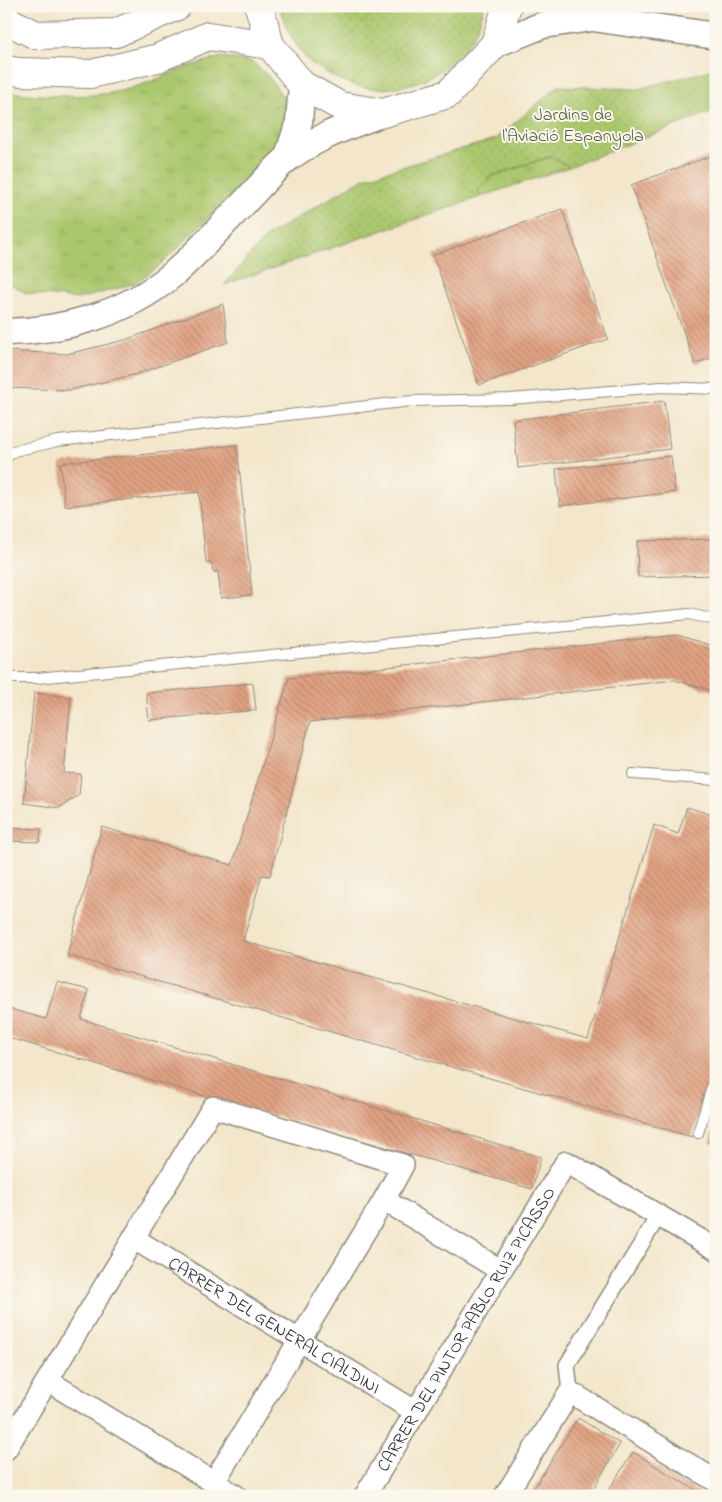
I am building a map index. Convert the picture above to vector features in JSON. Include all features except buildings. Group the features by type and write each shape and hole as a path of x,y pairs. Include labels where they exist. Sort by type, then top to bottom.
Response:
{"main road":[{"path":"6,20 36,35 116,33 177,6"},
{"path":"259,6 270,45 302,85 340,106 383,113 448,94 495,44 507,6"},
{"path":"6,70 91,74 158,58 208,36 270,45"}],"street":[{"path":"566,6 593,18 716,36"},
{"path":"495,44 543,25 593,18"},
{"path":"287,159 299,122 302,85"},
{"path":"6,332 38,331 68,326 114,309 145,294 172,275 287,159 325,135 383,113"},
{"path":"6,1449 213,1107 403,1165 384,1200 214,1482"},
{"name":"CARRER DEL PINTOR PABLO RUIZ PICASSO","path":"365,1496 566,1162 659,1215"},
{"path":"384,1200 500,1270"},
{"path":"505,1496 570,1392 567,1366 659,1215 716,1249"},
{"name":"CARRER DEL GENERAL CIALDINI","path":"134,1238 416,1412"},
{"path":"48,1381 236,1496"},
{"path":"570,1392 716,1481"}],"lane":[{"path":"6,458 14,451 58,442 412,401 510,399 661,387 716,389"},
{"path":"6,678 37,678 689,614 716,620"},
{"path":"633,774 716,780"},
{"path":"698,1133 716,1074"}],"green space":[{"path":"279,6 484,6 476,31 462,51 444,68 422,80 398,87 374,88 349,84 309,61 290,34"},
{"path":"222,57 252,62 268,76 283,97 286,109 281,138 265,163 158,267 133,284 79,299 26,293 6,281 6,91 35,95 67,96 114,92"},
{"name":"Jardins de l'Aviació Espanyola","path":"716,69 716,110 569,167 551,156 490,177 478,191 480,197 224,285 267,236 364,178 496,139 558,86 637,89"},
{"path":"552,156 569,167 480,197 478,191 490,177"}]}
